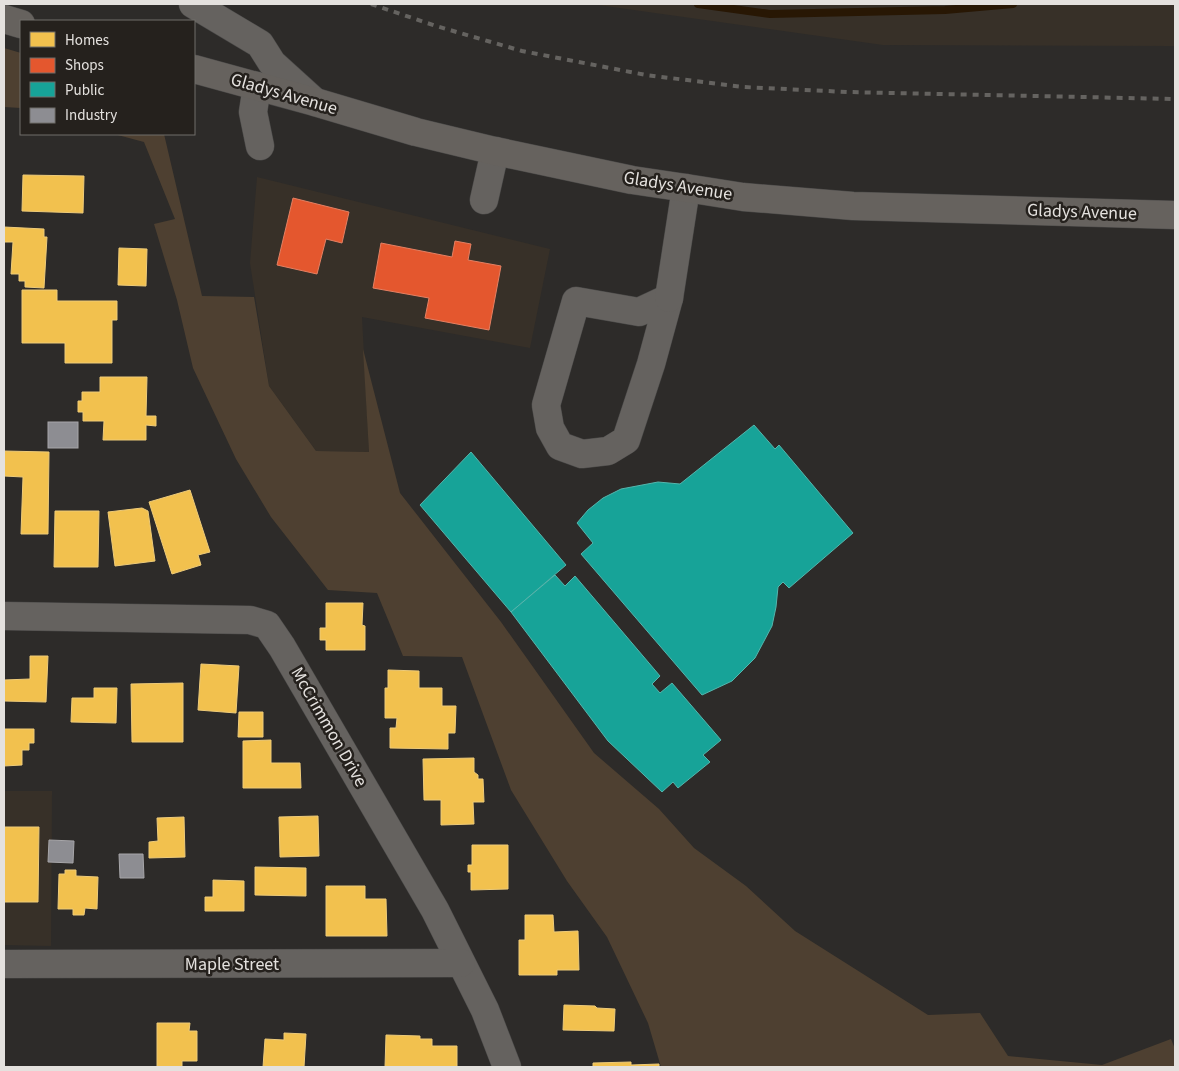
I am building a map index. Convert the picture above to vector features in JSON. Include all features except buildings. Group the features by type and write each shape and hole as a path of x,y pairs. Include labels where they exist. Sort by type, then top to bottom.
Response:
{"main road":[{"path":"4,20 20,24"},
{"name":"Gladys Avenue","path":"195,69 416,132 495,151 632,180 743,197 853,206 1175,215"}],"street":[{"path":"193,4 260,44 272,63 315,102"},
{"path":"257,86 253,112 260,146"},
{"path":"484,200 495,151"},
{"path":"669,298 639,312 576,301 546,405 550,428 560,446 582,454 608,451 626,440 651,364 669,298 686,188"},
{"name":"McCrimmon Drive","path":"4,616 250,620 267,624 435,910 485,1010 507,1067"},
{"name":"Maple Street","path":"4,964 461,963"}],"shaded area":[{"path":"591,4 1175,4 1175,46 883,45"},
{"path":"4,48 20,53 20,108 4,107"},
{"path":"118,135 164,135 202,296 254,297 269,386 316,451 369,452 363,349 400,493 501,622 594,753 659,809 694,848 746,886 795,931 928,1015 980,1013 1008,1056 1102,1065 1171,1039 1175,1049 1175,1067 661,1067 648,1023 607,937 567,881 511,790 462,657 403,656 377,593 328,590 271,517 236,459 193,368 177,300 154,224 175,219 144,142"},
{"path":"257,177 550,249 530,348 362,317 369,452 316,451 269,386 250,263"},
{"path":"4,791 52,791 51,946 4,945"}],"waterway":[{"path":"698,4 770,14 945,10 1013,4"}],"railway":[{"path":"371,4 436,26 522,51 646,75 743,87 847,92 1175,99"}]}
